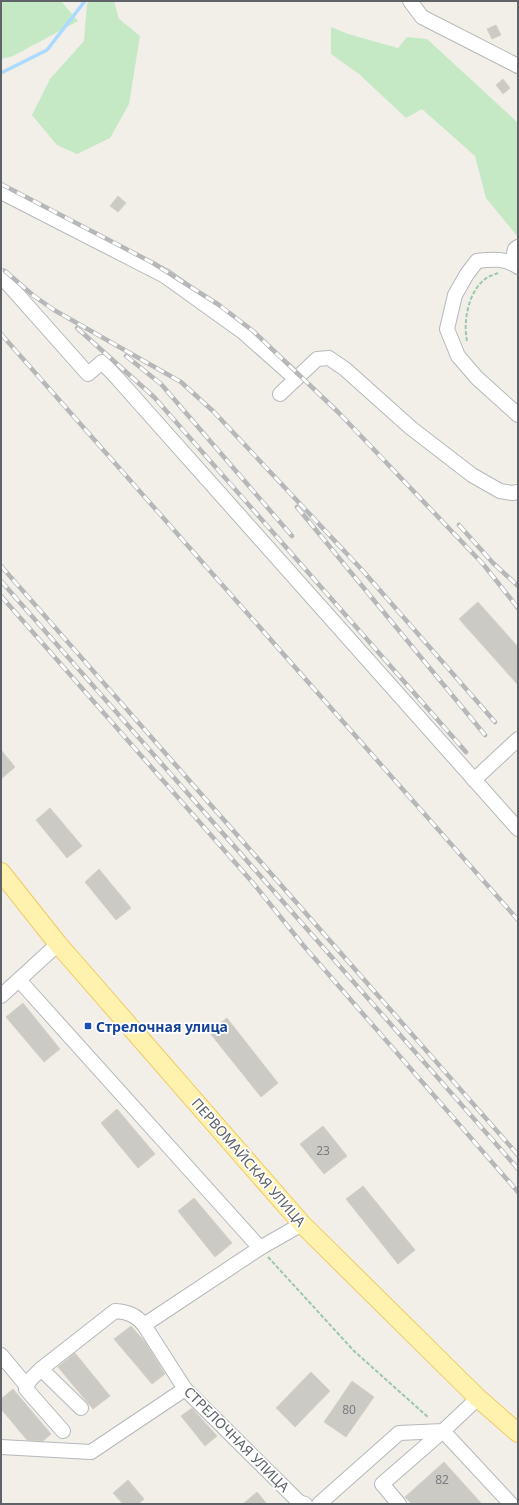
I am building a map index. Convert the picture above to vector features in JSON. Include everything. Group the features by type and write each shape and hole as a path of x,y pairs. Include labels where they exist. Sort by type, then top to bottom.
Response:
{"main road":[{"name":"ПЕРВОМАЙСКАЯ УЛИЦА","path":"1,872 58,944 302,1224 478,1398 518,1433"}],"street":[{"path":"410,1 422,17 443,26 518,66"},
{"path":"3,195 165,276 243,332 296,379"},
{"path":"518,247 515,249 511,268 494,259 478,261 467,274 455,295 446,329 458,356 477,378 518,415"},
{"path":"1,276 88,374 102,362 118,379 518,829"},
{"path":"280,394 317,359 329,358 346,368 411,428 472,475 500,492 518,492"},
{"path":"474,780 518,739"},
{"path":"1,996 58,944"},
{"path":"19,980 260,1248"},
{"path":"144,1325 260,1248 302,1224"},
{"name":"СТРЕЛОЧНАЯ УЛИЦА","path":"26,1385 41,1369 115,1310 126,1311 137,1316 144,1325 185,1388 294,1496 305,1504"},
{"path":"1,1356 26,1385 26,1389 63,1431"},
{"path":"41,1369 81,1408"},
{"path":"1,1447 92,1452 185,1388"},
{"path":"399,1504 382,1484 443,1431 478,1398"},
{"path":"319,1504 399,1433 443,1431 511,1504"}],"path":[{"path":"469,348 466,335 469,303 475,290 484,280 511,268"},
{"path":"260,1248 354,1351 443,1431"}],"green space":[{"path":"1,1 61,1 78,21 13,56 1,59"},
{"path":"90,1 114,1 119,19 140,36 129,104 110,138 77,154 57,145 32,115 50,79 84,41 87,4"},
{"path":"331,27 348,34 398,48 407,37 427,39 518,123 518,237 486,198 475,156 422,109 406,118 359,74 331,54"}],"building":[{"path":"496,25 501,35 492,39 487,29"},
{"path":"503,79 510,88 503,94 496,85"},
{"path":"118,196 126,203 118,212 110,206"},
{"path":"478,602 518,647 518,685 459,619"},
{"path":"1,750 15,767 1,779"},
{"path":"50,808 82,846 67,858 36,820"},
{"path":"99,869 131,908 116,920 85,882"},
{"path":"23,1003 60,1049 44,1062 6,1017"},
{"path":"227,1018 278,1083 261,1097 209,1032"},
{"path":"117,1109 155,1154 138,1168 101,1123"},
{"path":"323,1126 347,1156 324,1174 300,1144"},
{"path":"363,1186 415,1250 398,1264 346,1199"},
{"path":"194,1198 232,1243 215,1257 178,1211"},
{"path":"131,1326 145,1342 165,1374 152,1384 114,1339"},
{"path":"75,1353 110,1396 93,1409 58,1367"},
{"path":"311,1372 330,1391 295,1427 276,1408"},
{"path":"352,1381 374,1397 346,1437 324,1422"},
{"path":"13,1389 51,1434 43,1441 27,1440 1,1409 1,1399"},
{"path":"192,1408 217,1436 205,1446 181,1416"},
{"path":"444,1462 482,1504 412,1504 405,1497"},
{"path":"128,1480 144,1499 138,1504 123,1504 113,1493"},
{"path":"257,1492 267,1504 243,1504"}],"waterway":[{"path":"1,73 47,50 85,1"}],"railway":[{"path":"1,184 153,263 219,305 253,331 338,412 483,564 518,608"},
{"path":"5,271 34,296 54,310 181,382 214,412 363,571 495,722"},
{"path":"77,328 154,397 466,752"},
{"path":"1,334 518,920"},
{"path":"126,356 161,384 292,536"},
{"path":"297,507 485,735"},
{"path":"459,525 493,563 518,586"},
{"path":"1,566 518,1155"},
{"path":"1,581 518,1169"},
{"path":"1,596 253,883 303,945 518,1192"}],"place":[{"name":"Стрелочная улица","path":"88,1026"}]}
